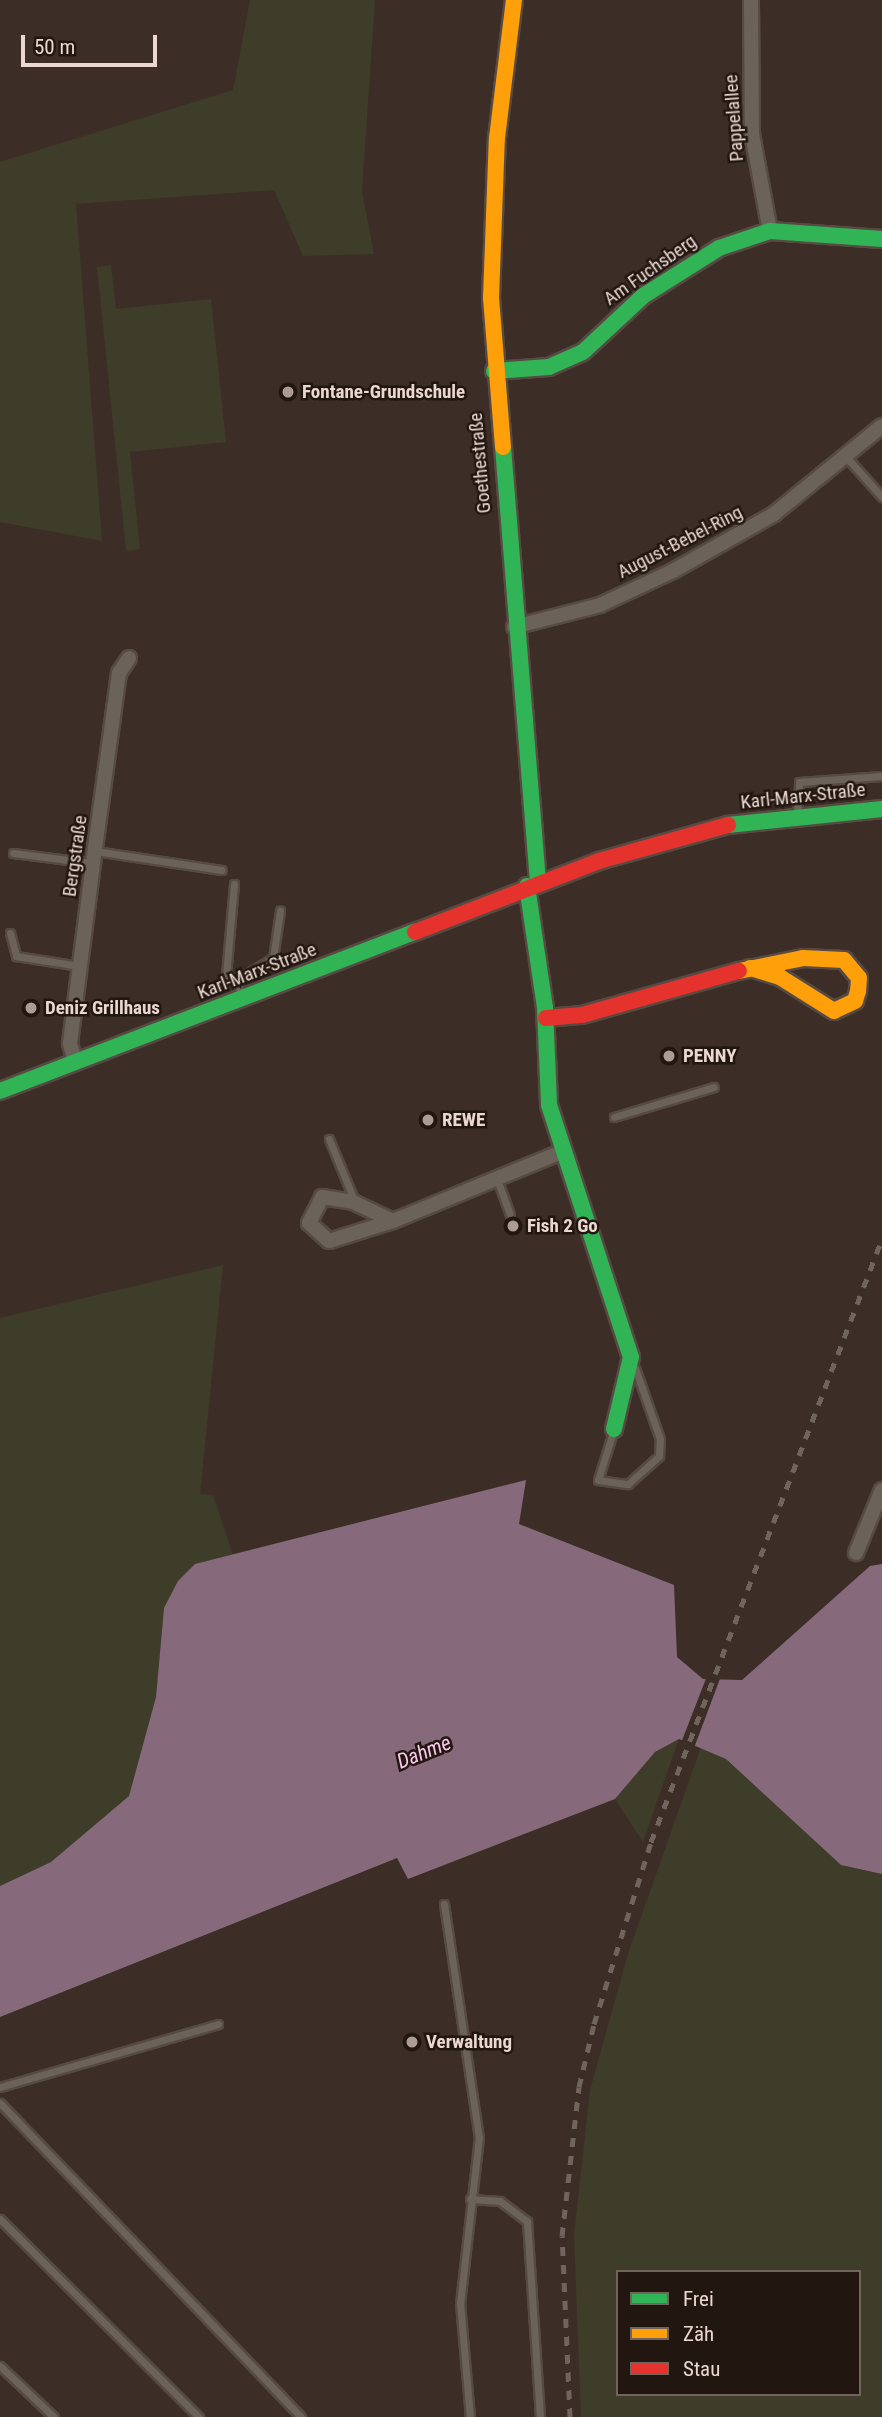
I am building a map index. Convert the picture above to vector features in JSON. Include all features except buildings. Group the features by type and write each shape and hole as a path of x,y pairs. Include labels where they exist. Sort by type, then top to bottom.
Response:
{"street":[{"name":"Goethestraße","path":"514,0 494,180 494,371 532,883"},
{"name":"Pappelallee","path":"751,0 752,134 770,231"},
{"name":"Am Fuchsberg","path":"494,371 549,367 583,352 676,273 719,248 770,231 882,239"},
{"name":"August-Bebel-Ring","path":"514,627 600,605 673,571 774,514 848,459 882,426"},
{"name":"Bergstraße","path":"75,1061 70,1043 94,857 119,673 129,658"},
{"name":"Karl-Marx-Straße","path":"0,1091 241,1000 532,883 674,838 797,815 882,809"},
{"path":"532,883 546,1018 550,1105 562,1152 631,1357 614,1429"},
{"path":"546,1018 582,1015 750,968 803,958 844,960 859,978 858,991 855,1001 834,1011 780,977 750,968"},
{"path":"393,1221 355,1202 322,1197 312,1206 309,1223 320,1240 339,1240 393,1221 562,1152"},
{"path":"856,1553 882,1490"}],"lane":[{"path":"848,459 882,496"},
{"path":"797,815 799,782 882,776"},
{"path":"13,853 94,857 222,870"},
{"path":"234,884 226,975 237,980"},
{"path":"237,980 273,958 280,911"},
{"path":"10,933 16,956 80,966"},
{"path":"237,980 241,1000"},
{"path":"614,1117 714,1087"},
{"path":"329,1139 355,1202"},
{"path":"496,1178 510,1214"},
{"path":"614,1429 598,1480 628,1483 653,1467 660,1440 631,1357"},
{"path":"444,1904 479,2137 460,2303 470,2417"},
{"path":"0,2087 218,2024"},
{"path":"0,2103 301,2417"},
{"path":"471,2199 500,2201 527,2221 540,2417"},
{"path":"0,2220 199,2417"},
{"path":"0,2365 54,2417"}],"green space":[{"path":"250,0 375,0 362,192 374,254 303,256 274,190 76,204 102,541 0,522 0,162 233,90"},
{"path":"111,265 116,309 211,299 226,442 130,452 140,549 126,551 97,267"},
{"path":"223,1265 200,1494 213,1495 233,1555 195,1564 164,1608 156,1697 129,1796 51,1862 0,1886 0,1318"},
{"path":"679,1739 643,1842 615,1799 655,1752"},
{"path":"701,1747 726,1759 841,1865 882,1874 882,2417 581,2417 574,2236 590,2090 628,1954"}],"water":[{"name":"Dahme","path":"526,1480 519,1524 674,1585 677,1657 703,1679 742,1680 870,1566 882,1564 882,1874 841,1865 726,1759 679,1739 655,1752 615,1799 408,1879 397,1858 0,2017 0,1886 51,1862 129,1796 156,1697 164,1608 178,1581 195,1564"}],"pier":[{"path":"707,1676 721,1676 694,1748 681,1743"}],"railway":[{"path":"570,2417 562,2236 579,2087 594,2024 651,1842 882,1239"}],"traffic: fast":[{"path":"494,371 549,367 583,352 643,296 719,248 770,231 882,239"},
{"path":"503,447 538,881"},
{"path":"728,825 882,809"},
{"path":"527,886 545,1008 549,1105 631,1357 614,1429"},
{"path":"0,1091 415,932"}],"traffic: slow":[{"path":"503,447 491,298 497,138 514,0"},
{"path":"739,971 803,958 844,960 859,978 858,991 855,1001 834,1011 780,977 750,968"}],"traffic: jam":[{"path":"415,932 599,861 728,825"},
{"path":"546,1018 582,1015 739,971"}],"place":[{"name":"Fontane-Grundschule","path":"288,392"},
{"name":"Deniz Grillhaus","path":"31,1008"},
{"name":"PENNY","path":"669,1056"},
{"name":"REWE","path":"428,1120"},
{"name":"Fish 2 Go","path":"513,1226"},
{"name":"Verwaltung","path":"412,2042"}]}
